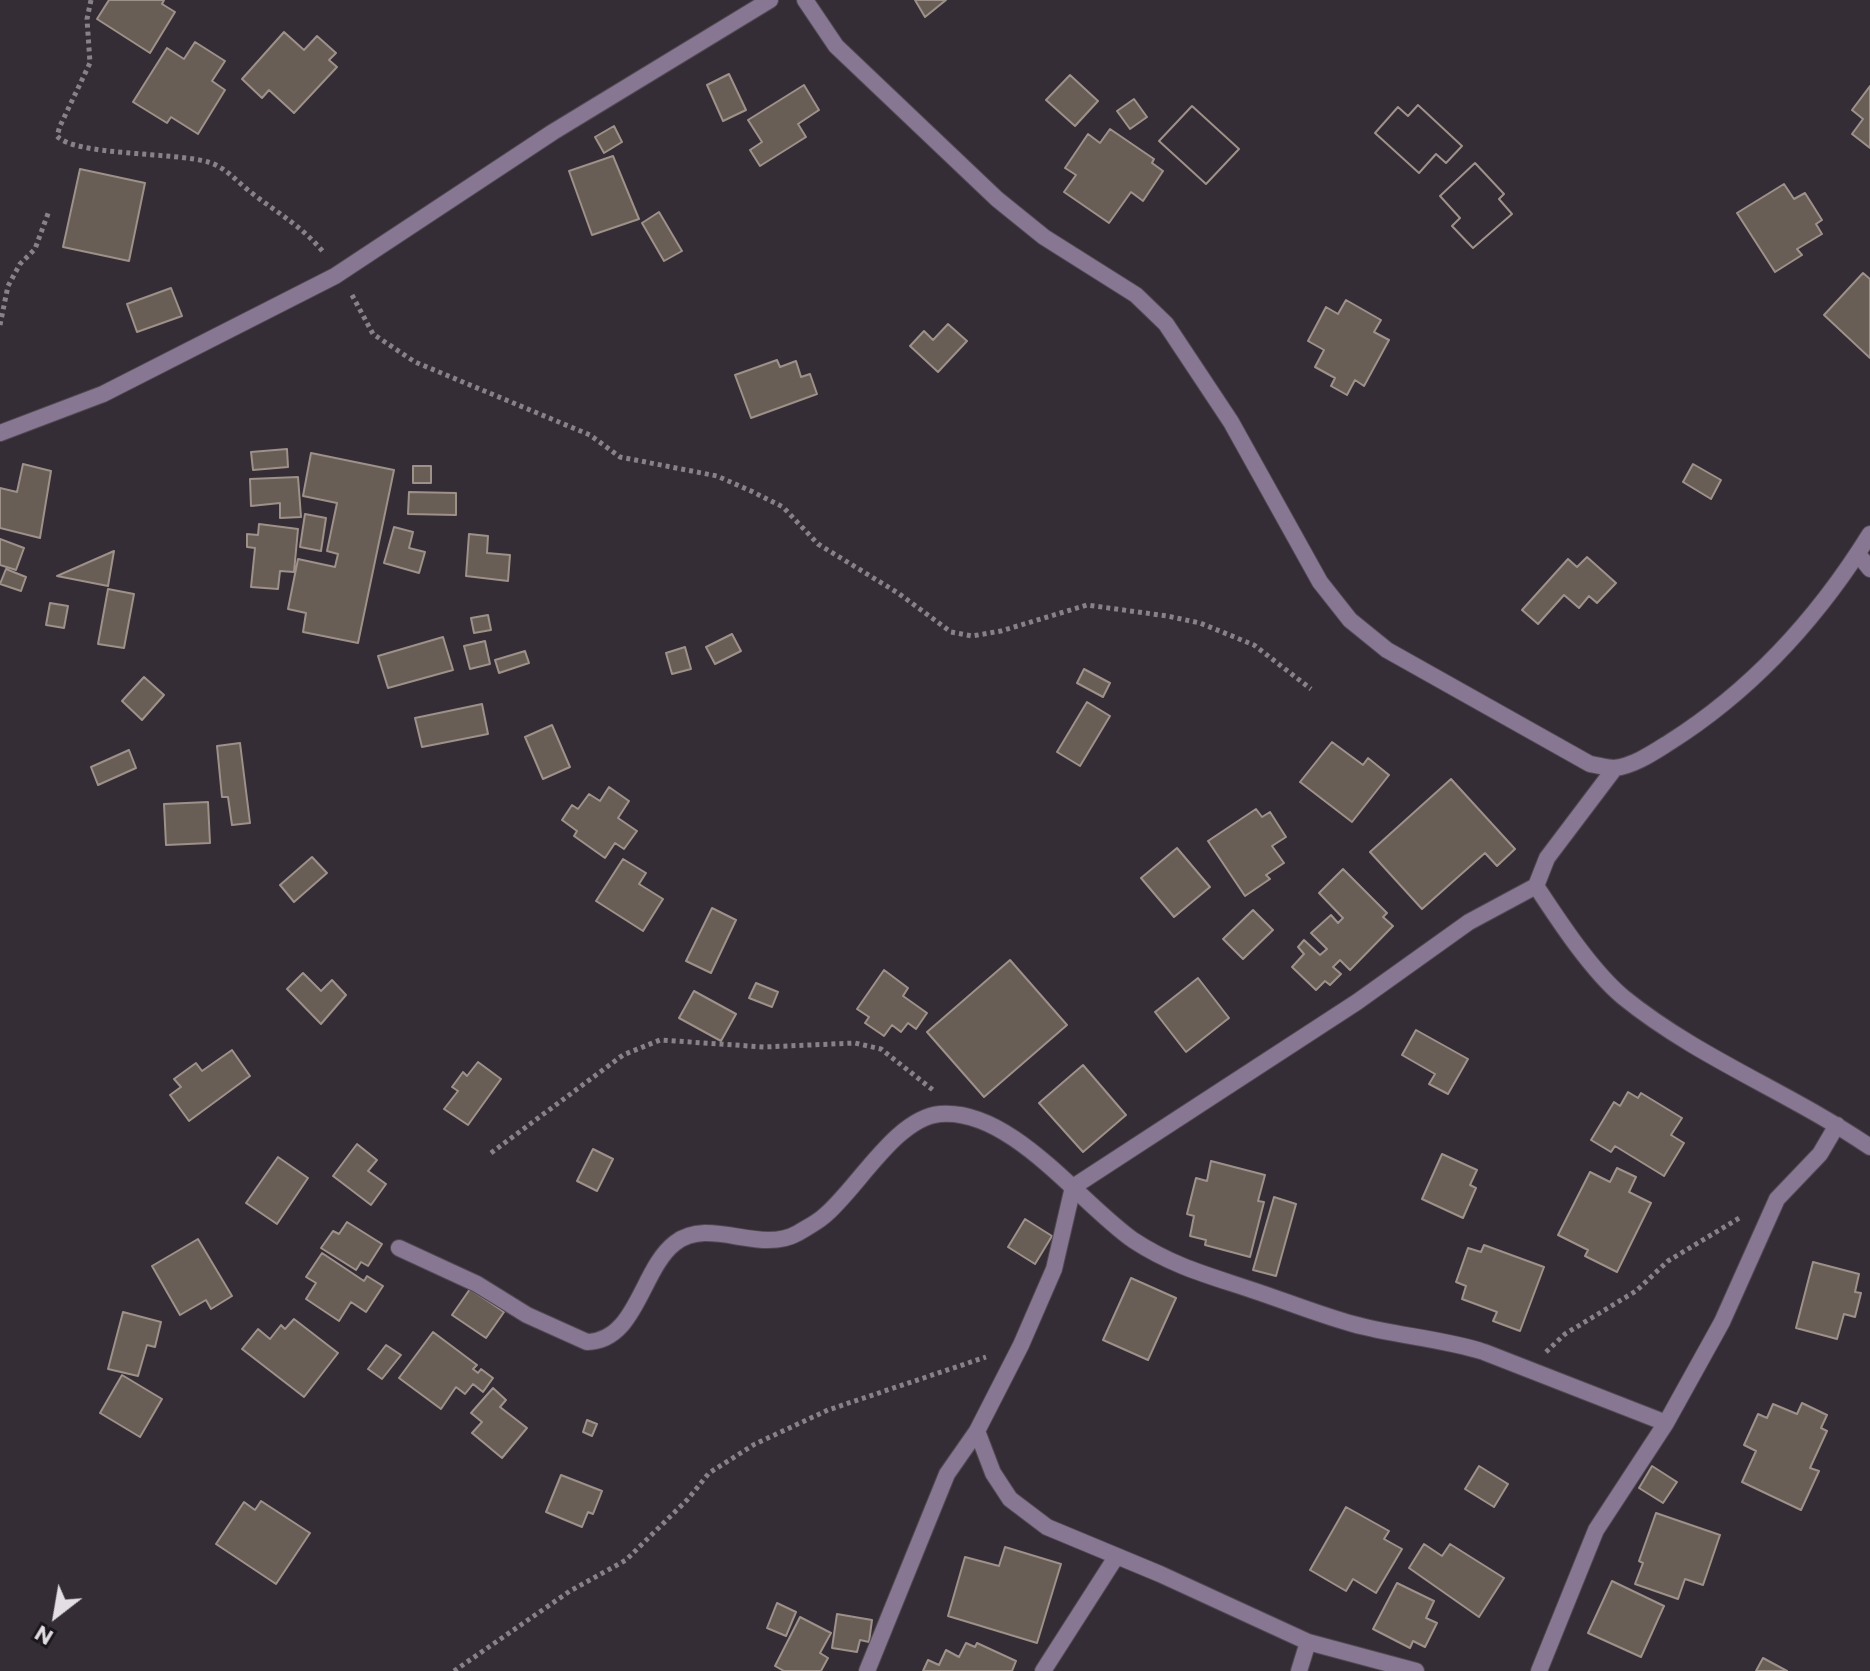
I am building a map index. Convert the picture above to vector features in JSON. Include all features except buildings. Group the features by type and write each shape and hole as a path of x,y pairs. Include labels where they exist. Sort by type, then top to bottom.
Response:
{"street":[{"path":"0,433 103,394 339,274 553,132 770,0"},
{"path":"805,0 836,46 997,199 1044,237 1136,295 1166,324 1231,422 1320,582 1350,620 1387,650 1560,749 1590,764 1615,768 1649,755 1695,726 1755,678 1858,554 1870,534"},
{"path":"1858,554 1870,569"},
{"path":"867,1671 947,1474 977,1431 1021,1345 1054,1269 1073,1187 1357,1002 1469,922 1536,886 1547,858 1615,768"},
{"path":"1536,886 1592,963 1622,996 1707,1053 1837,1125 1870,1147"},
{"path":"399,1248 477,1284 527,1315 587,1342 598,1342 617,1332 661,1257 675,1242 690,1234 767,1243 783,1240 825,1216 899,1135 936,1114 961,1114 990,1123 1073,1187 1131,1238 1182,1269 1355,1325 1454,1343 1577,1385 1666,1423"},
{"path":"1539,1671 1596,1530 1666,1423 1722,1322 1777,1199 1820,1154 1837,1125"},
{"path":"977,1431 993,1473 1010,1499 1047,1527 1160,1574 1308,1642 1416,1671"},
{"path":"1043,1671 1116,1557"},
{"path":"1299,1671 1308,1642"}],"path":[{"path":"91,0 87,31 90,63 57,136 64,143 89,150 178,155 220,166 308,234 339,274 373,334 415,362 590,435 620,457 717,476 783,507 818,544 898,593 951,632 972,636 1001,631 1040,622 1087,605 1167,616 1200,623 1254,645 1311,689"},
{"path":"0,325 8,286 20,264 35,249 49,211"},
{"path":"491,1153 623,1055 660,1040 713,1046 797,1048 855,1043 881,1049 906,1066 961,1114"},
{"path":"1528,1370 1565,1334 1636,1291 1668,1261 1721,1227 1777,1199"},
{"path":"454,1671 570,1591 626,1560 688,1499 709,1473 755,1444 828,1410 1021,1345"}]}
